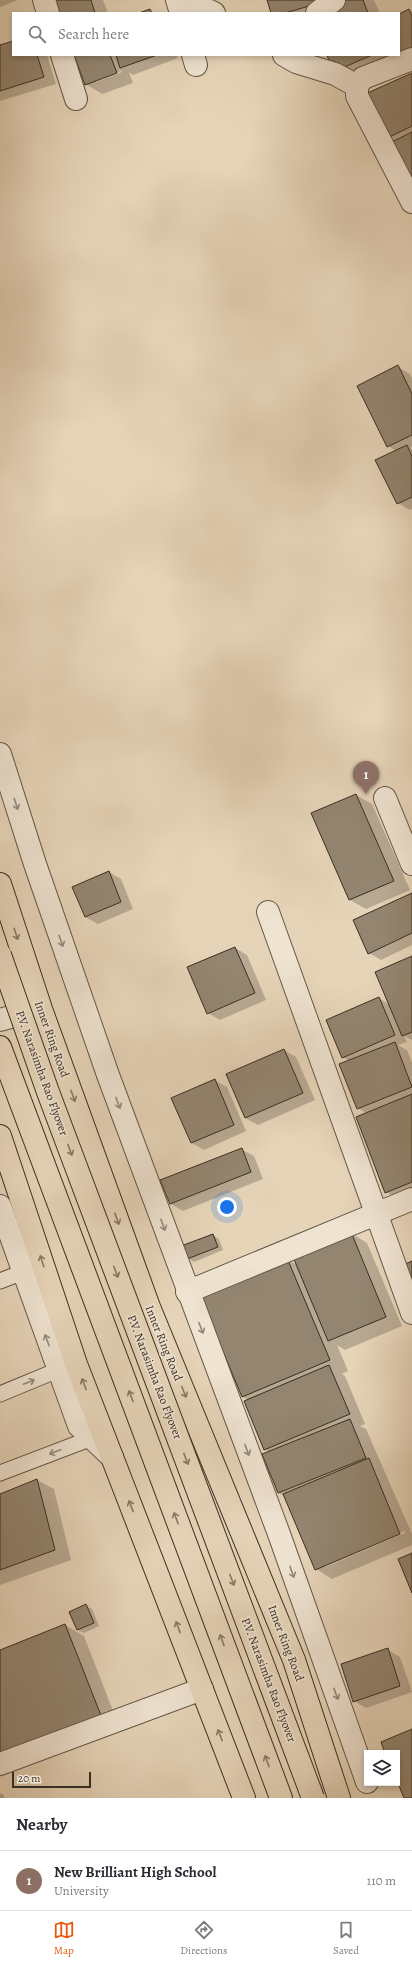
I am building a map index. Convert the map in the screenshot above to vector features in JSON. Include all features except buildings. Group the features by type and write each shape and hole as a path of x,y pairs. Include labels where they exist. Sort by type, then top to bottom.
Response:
{"main road":[{"name":"Inner Ring Road","path":"0,884 41,1009 150,1307 294,1660 338,1798"},
{"name":"P.V. Narasimha Rao Flyover","path":"0,955 48,1092 313,1798"},
{"path":"0,1047 281,1798"},
{"path":"0,1136 76,1364 244,1798"}],"street":[{"path":"44,0 48,12"},
{"path":"177,0 181,12"},
{"path":"195,0 203,8 212,12"},
{"path":"318,12 334,0"},
{"path":"62,56 76,99"},
{"path":"286,56 296,62 335,74 356,86 358,96 412,202"},
{"path":"356,86 363,78 412,59"},
{"path":"0,754 35,864 108,1075 187,1292 279,1534 364,1774"},
{"path":"385,798 412,864"},
{"path":"268,912 412,1313"},
{"path":"0,1020 41,1009"},
{"path":"187,1292 412,1199"},
{"path":"1,1214 79,1426 112,1457"},
{"path":"0,1764 202,1689"},
{"path":"368,1786 373,1798"}],"lane":[{"path":"0,1281 23,1272"},
{"path":"0,1394 58,1370"},
{"path":"0,1473 92,1438"}],"place":[{"name":"New Brilliant High School","path":"366,794"}]}
